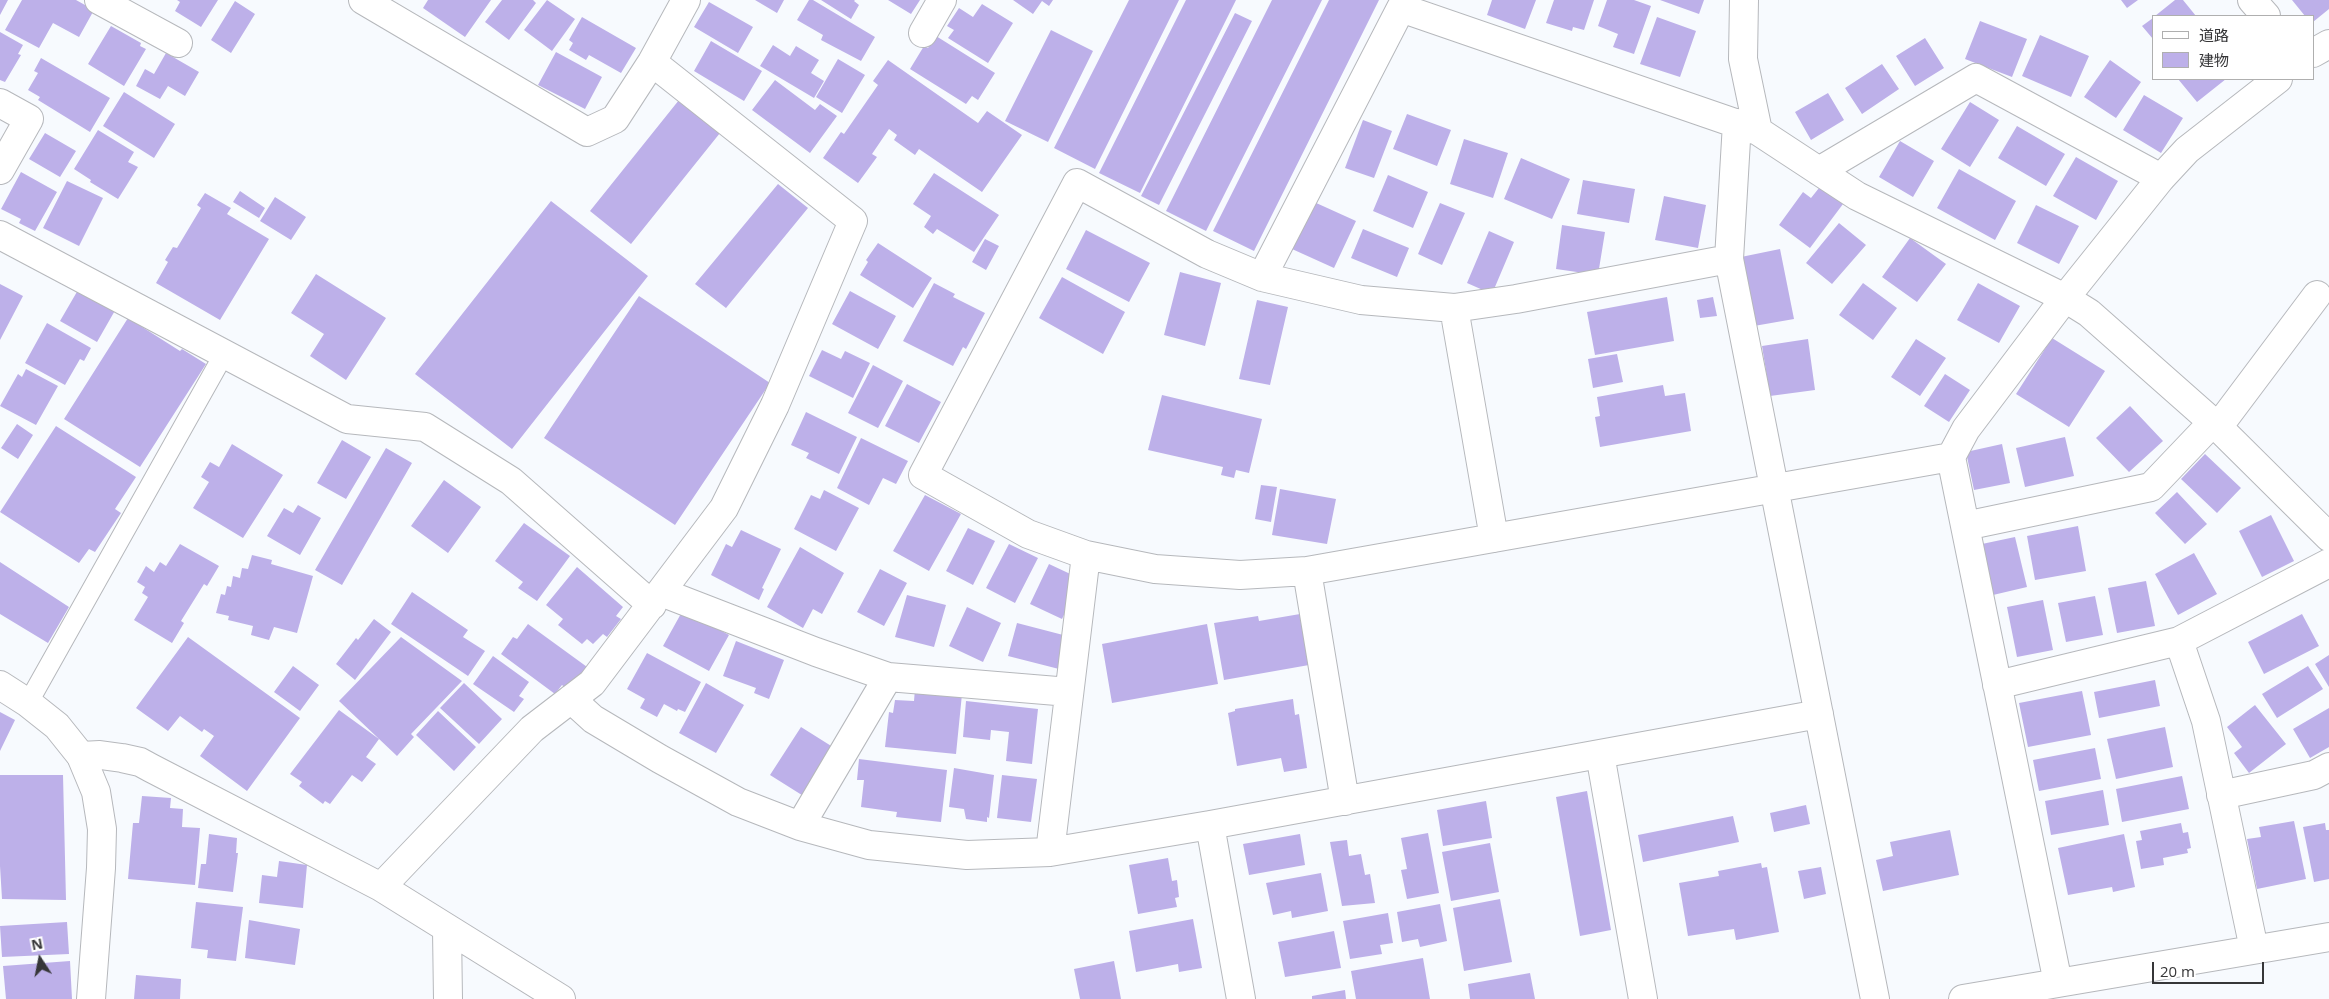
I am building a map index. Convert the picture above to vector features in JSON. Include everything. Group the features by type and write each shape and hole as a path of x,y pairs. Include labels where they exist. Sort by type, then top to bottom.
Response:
{"street":[{"path":"99,0 178,43"},
{"path":"363,0 587,132 615,119 652,62 686,0"},
{"path":"923,32 942,0"},
{"path":"1744,0 1743,59 1748,127 1728,259 1875,999"},
{"path":"2252,0 2265,15"},
{"path":"1262,278 1401,8 1748,127 1857,196 2065,298 2089,313 2215,425 2329,537"},
{"path":"2314,52 2329,44"},
{"path":"380,888 532,729 592,683 724,508 775,405 853,221 652,62"},
{"path":"1819,171 1976,78 2161,178"},
{"path":"2058,983 1951,457 1966,429 2065,298 2161,178 2187,150 2277,80"},
{"path":"0,102 29,119 0,170"},
{"path":"1728,259 1516,299 1454,308 1361,300 1262,278 1207,254 1077,183 923,474 1028,534 1086,555 1155,569 1240,575 1307,571 1951,457"},
{"path":"0,235 347,419 425,427 511,481 657,598 888,677 1069,692"},
{"path":"1965,526 2151,487 2215,425 2317,295"},
{"path":"1454,308 1494,538"},
{"path":"1050,852 1086,555"},
{"path":"1997,685 2179,641 2329,564"},
{"path":"1307,571 1345,801"},
{"path":"2179,641 2206,721 2254,949"},
{"path":"800,826 888,677"},
{"path":"0,686 28,703 57,726 81,756 96,792 102,829 99,910 91,999"},
{"path":"571,699 593,719 738,802 800,826 869,845 968,855 1050,852 1210,826 1819,714"},
{"path":"1600,754 1643,999"},
{"path":"81,756 100,755 140,762 380,888 561,999"},
{"path":"2221,794 2314,775 2329,767"},
{"path":"1210,826 1241,999"},
{"path":"447,930 448,999"},
{"path":"1963,999 2329,937"}],"lane":[{"path":"28,703 224,354"}],"building":[{"path":"0,0 8,0 0,15"},
{"path":"22,0 76,0 94,10 79,37 53,23 39,48 5,30"},
{"path":"177,0 218,0 201,27 175,11 180,2"},
{"path":"428,0 491,0 465,37 423,8"},
{"path":"502,0 533,0 536,3 509,40 485,22"},
{"path":"547,0 575,19 552,51 524,30"},
{"path":"755,0 784,0 777,13"},
{"path":"809,0 813,0 875,37 861,61 821,40 823,35 797,20"},
{"path":"821,0 855,0 859,5 851,19"},
{"path":"888,0 920,0 911,14"},
{"path":"1013,0 1053,0 1049,6 1042,1 1033,14"},
{"path":"1129,0 1179,0 1095,169 1054,148"},
{"path":"1186,0 1236,0 1140,193 1099,173"},
{"path":"1272,0 1322,0 1206,231 1166,211"},
{"path":"1329,0 1379,0 1254,251 1213,231"},
{"path":"1492,0 1536,0 1525,29 1487,15"},
{"path":"1554,0 1594,0 1584,30 1573,27 1572,31 1546,23"},
{"path":"1607,0 1634,0 1651,6 1634,54 1613,47 1618,34 1598,26"},
{"path":"1660,0 1704,0 1699,14"},
{"path":"2121,0 2138,0 2127,8"},
{"path":"2175,0 2183,0 2195,15 2156,15"},
{"path":"2292,0 2329,0 2329,9 2314,21 2314,15 2304,15"},
{"path":"235,1 255,14 231,53 211,40"},
{"path":"709,2 753,27 738,53 694,27"},
{"path":"982,4 1013,23 988,63 948,38 954,30 947,26 959,8 973,17"},
{"path":"1235,13 1252,21 1159,205 1141,196"},
{"path":"582,17 636,48 621,73 589,55 586,60 569,50 573,43 569,40"},
{"path":"1657,17 1696,31 1680,77 1640,64"},
{"path":"2152,19 2152,38 2142,26"},
{"path":"1980,21 2027,39 2012,77 1965,59"},
{"path":"111,26 141,43 140,46 146,49 124,86 88,64"},
{"path":"1051,30 1093,51 1048,142 1005,121"},
{"path":"0,32 23,45 18,54 21,55 5,82 0,80"},
{"path":"2040,35 2089,56 2071,97 2022,76"},
{"path":"936,36 995,73 978,100 972,96 966,104 910,69 924,46 928,48"},
{"path":"1925,38 1944,68 1915,86 1896,56"},
{"path":"711,41 762,71 744,101 694,71"},
{"path":"773,45 790,56 796,46 819,60 811,73 824,81 814,98 760,66"},
{"path":"556,52 602,77 585,109 538,85"},
{"path":"166,53 199,72 185,96 168,86 160,99 136,86 145,69 154,74"},
{"path":"41,58 110,98 90,132 38,100 40,97 28,90 38,73 34,71"},
{"path":"838,59 865,75 842,113 816,97"},
{"path":"888,60 978,123 987,111 1022,135 982,192 919,149 915,155 894,140 897,135 889,129 872,154 877,157 858,183 823,158 841,132 844,134 878,85 873,81"},
{"path":"2110,60 2141,82 2116,118 2084,97"},
{"path":"1882,64 1899,89 1862,114 1845,88"},
{"path":"775,80 815,110 820,104 837,116 810,153 752,110"},
{"path":"2179,80 2225,80 2197,102"},
{"path":"124,92 175,124 154,158 103,126"},
{"path":"1828,93 1844,120 1811,140 1795,112"},
{"path":"2144,95 2183,118 2161,153 2123,130"},
{"path":"679,100 720,133 631,244 590,211"},
{"path":"1970,102 1999,120 1970,167 1941,149"},
{"path":"1407,114 1451,130 1437,166 1393,149"},
{"path":"1363,120 1392,131 1374,178 1345,168"},
{"path":"2017,126 2065,154 2046,186 1998,158"},
{"path":"98,130 134,152 128,162 138,167 118,199 90,182 91,180 74,169"},
{"path":"45,133 76,151 60,177 29,159"},
{"path":"1464,139 1508,153 1493,198 1450,184"},
{"path":"1900,141 1934,161 1913,197 1879,177"},
{"path":"2076,157 2118,181 2096,220 2053,196"},
{"path":"1521,158 1570,179 1552,219 1504,199"},
{"path":"1959,169 2016,201 1995,240 1937,208"},
{"path":"21,172 57,192 35,231 19,223 21,219 1,209"},
{"path":"934,173 999,215 974,252 937,229 933,234 924,227 931,216 913,204"},
{"path":"1388,175 1428,192 1413,228 1373,211"},
{"path":"1583,180 1635,189 1629,223 1577,214"},
{"path":"67,181 103,198 79,246 43,228"},
{"path":"778,184 808,208 726,308 695,284"},
{"path":"1819,188 1846,200 1810,248 1779,225 1803,192 1811,198"},
{"path":"240,191 265,208 259,218 233,202"},
{"path":"205,193 231,208 227,214 269,239 220,320 156,283 168,262 165,260 173,247 177,248 201,208 197,205"},
{"path":"1664,196 1706,205 1698,248 1655,240"},
{"path":"275,197 306,217 291,240 260,221"},
{"path":"551,201 648,276 512,449 415,374"},
{"path":"1314,202 1356,221 1334,268 1292,249"},
{"path":"1440,203 1465,213 1442,265 1418,254"},
{"path":"2036,205 2079,226 2059,264 2017,243"},
{"path":"1839,223 1866,245 1832,284 1806,263"},
{"path":"1562,225 1605,232 1598,275 1556,269"},
{"path":"1363,229 1409,248 1397,277 1351,258"},
{"path":"1086,230 1150,263 1129,302 1066,269"},
{"path":"1489,231 1514,242 1492,294 1467,283"},
{"path":"1910,238 1946,264 1917,302 1882,277"},
{"path":"985,239 999,246 986,270 972,262"},
{"path":"878,243 932,278 913,308 860,275 868,262 866,260"},
{"path":"1780,249 1794,319 1754,326 1741,257"},
{"path":"1180,272 1221,283 1205,346 1164,335"},
{"path":"316,274 386,318 346,380 310,356 324,334 291,313"},
{"path":"1062,277 1125,312 1103,354 1039,318"},
{"path":"934,283 955,294 953,297 985,313 966,349 963,347 953,366 903,341"},
{"path":"1863,283 1897,308 1873,340 1839,315"},
{"path":"1978,283 2020,306 1999,343 1957,320"},
{"path":"0,284 23,296 0,340"},
{"path":"78,290 117,307 97,342 60,321"},
{"path":"850,291 896,316 878,349 832,324"},
{"path":"639,296 770,383 675,525 544,438"},
{"path":"1667,297 1674,341 1595,355 1587,312"},
{"path":"1713,297 1717,316 1700,318 1697,300"},
{"path":"1257,300 1288,307 1270,385 1239,379"},
{"path":"128,318 180,351 182,349 206,364 140,467 64,419"},
{"path":"47,323 91,348 84,361 80,359 65,385 25,363"},
{"path":"2052,338 2105,371 2069,427 2016,394"},
{"path":"1808,339 1815,390 1770,396 1762,346"},
{"path":"1916,339 1946,358 1920,396 1891,377"},
{"path":"822,350 841,359 845,351 870,363 853,398 809,376"},
{"path":"1617,354 1623,382 1593,388 1588,359"},
{"path":"873,365 903,381 878,428 848,413"},
{"path":"26,369 58,386 36,425 0,406 18,374 22,377"},
{"path":"1945,374 1970,390 1949,422 1924,406"},
{"path":"907,384 941,402 919,443 885,426"},
{"path":"1663,385 1665,396 1685,393 1691,431 1600,447 1595,417 1600,416 1597,397"},
{"path":"1162,395 1262,419 1249,473 1236,470 1234,478 1221,475 1223,467 1148,450"},
{"path":"2130,406 2163,441 2129,472 2096,438"},
{"path":"806,412 857,437 839,474 806,458 809,453 791,445"},
{"path":"17,424 33,435 18,459 1,448"},
{"path":"56,426 136,477 115,509 121,513 95,552 89,549 79,563 0,512"},
{"path":"2065,437 2074,476 2025,487 2016,448"},
{"path":"861,438 908,461 896,484 883,478 869,505 837,488"},
{"path":"342,440 371,457 346,499 317,483"},
{"path":"232,444 283,475 243,538 193,508 209,482 201,477 210,462 219,467"},
{"path":"2002,444 2010,483 1974,490 1966,452"},
{"path":"386,448 412,463 342,585 315,570"},
{"path":"2205,454 2241,488 2217,513 2181,479"},
{"path":"444,480 481,507 448,553 411,526"},
{"path":"1261,485 1277,487 1271,522 1255,519"},
{"path":"1280,489 1336,499 1327,544 1272,535"},
{"path":"824,490 859,508 836,551 794,529 811,495 820,499"},
{"path":"2177,492 2207,524 2185,544 2155,513"},
{"path":"925,495 961,514 929,571 893,551"},
{"path":"298,505 321,518 300,555 267,536 284,508 293,513"},
{"path":"2271,515 2294,561 2262,577 2239,531"},
{"path":"524,523 570,556 537,601 518,588 523,582 495,561"},
{"path":"2078,526 2086,571 2035,580 2027,536"},
{"path":"968,528 995,541 973,585 946,571"},
{"path":"741,530 781,549 762,588 764,589 759,600 711,575 726,544 732,547"},
{"path":"2015,537 2027,587 1993,595 1982,544"},
{"path":"180,544 219,566 207,586 204,584 181,621 184,623 172,643 134,620 148,597 142,593 145,587 137,582 146,566 154,572 160,562 166,566"},
{"path":"1009,544 1038,558 1015,603 986,588"},
{"path":"800,547 844,573 822,614 813,609 803,628 767,607"},
{"path":"2194,553 2217,594 2178,615 2155,574"},
{"path":"252,555 272,560 271,564 313,576 297,633 274,627 269,640 251,635 253,626 228,620 229,616 216,613 221,594 225,595 227,586 231,587 233,576 240,578 242,568 248,569"},
{"path":"0,562 69,607 48,643 0,614"},
{"path":"1049,564 1081,579 1062,619 1030,604"},
{"path":"577,567 623,607 616,616 621,619 607,637 603,634 593,644 587,639 582,644 558,625 563,619 546,605"},
{"path":"880,569 907,583 884,626 857,612"},
{"path":"2146,581 2155,626 2117,633 2108,588"},
{"path":"412,592 468,630 463,637 485,651 468,676 391,624"},
{"path":"907,595 946,605 934,647 895,637"},
{"path":"2095,596 2103,635 2066,642 2058,603"},
{"path":"2043,600 2053,650 2017,657 2007,607"},
{"path":"967,607 1001,623 983,662 949,646"},
{"path":"683,610 729,635 709,671 663,646"},
{"path":"1300,614 1309,665 1224,680 1214,623 1258,616 1259,621"},
{"path":"2302,614 2319,646 2264,674 2248,642"},
{"path":"374,619 391,632 355,680 336,664"},
{"path":"1017,623 1067,636 1059,669 1008,656"},
{"path":"528,624 594,672 568,690 562,685 555,694 501,654 513,637 517,639"},
{"path":"1207,624 1218,684 1112,703 1102,644"},
{"path":"188,637 300,718 247,791 200,756 214,736 204,729 202,732 180,716 168,731 136,708"},
{"path":"401,637 462,681 411,734 414,737 397,756 339,701"},
{"path":"736,641 784,660 769,699 754,693 756,688 723,676"},
{"path":"647,653 701,682 685,712 678,709 677,711 664,704 657,717 640,708 645,699 627,689"},
{"path":"2329,655 2329,687 2315,664"},
{"path":"493,656 529,682 519,696 524,699 514,712 473,684"},
{"path":"293,666 319,685 300,711 274,692"},
{"path":"2308,666 2323,689 2277,718 2262,694"},
{"path":"2155,680 2160,706 2099,718 2094,692"},
{"path":"464,683 502,719 479,744 440,708"},
{"path":"706,683 744,705 716,753 679,733"},
{"path":"915,689 962,694 956,754 885,747 889,712 893,713 895,700 914,701"},
{"path":"2082,691 2091,735 2028,747 2019,703"},
{"path":"1293,699 1295,715 1299,714 1307,768 1284,772 1281,758 1237,766 1228,713 1235,711 1235,709"},
{"path":"966,701 1038,709 1032,764 1006,761 1009,732 991,730 990,740 963,737"},
{"path":"2255,705 2286,744 2249,773 2234,753 2242,747 2227,727"},
{"path":"2329,708 2329,747 2310,758 2293,729"},
{"path":"339,710 379,739 366,757 376,764 362,782 352,775 330,804 325,801 323,804 299,786 302,782 290,774"},
{"path":"438,711 476,747 454,771 416,735"},
{"path":"0,712 15,720 0,751"},
{"path":"801,727 836,749 805,797 770,775"},
{"path":"2165,727 2173,767 2116,779 2107,739"},
{"path":"2095,748 2101,779 2039,791 2033,760"},
{"path":"859,759 947,770 941,822 896,817 897,812 861,807 864,780 857,780"},
{"path":"954,768 994,775 987,822 966,819 964,809 949,807"},
{"path":"0,775 63,775 66,900 2,899"},
{"path":"1002,775 1037,779 1031,822 997,818"},
{"path":"2182,776 2189,809 2122,822 2116,789"},
{"path":"2103,790 2109,825 2051,835 2045,801"},
{"path":"1587,791 1611,930 1580,936 1556,797"},
{"path":"142,796 171,798 170,808 183,809 182,827 200,828 195,885 128,879 133,823 139,823"},
{"path":"1486,801 1492,838 1443,846 1437,810"},
{"path":"1806,805 1810,824 1774,832 1770,813"},
{"path":"1733,816 1739,842 1643,862 1638,835"},
{"path":"2294,821 2306,879 2257,889 2247,839 2261,837 2259,827"},
{"path":"2181,823 2183,833 2188,832 2191,848 2187,849 2188,853 2163,858 2164,865 2141,869 2136,841 2142,840 2140,831"},
{"path":"2325,823 2326,830 2329,830 2329,879 2314,882 2303,827"},
{"path":"1950,830 1959,875 1883,891 1876,860 1893,856 1890,842"},
{"path":"1428,833 1439,893 1407,899 1401,870 1407,869 1401,838"},
{"path":"209,834 237,838 236,853 238,853 233,892 198,888 201,864 206,864"},
{"path":"1300,834 1305,865 1249,875 1243,844"},
{"path":"2124,834 2135,887 2113,892 2112,887 2068,895 2058,848"},
{"path":"1347,840 1349,856 1361,854 1365,875 1370,874 1375,903 1342,906 1330,842"},
{"path":"1490,843 1499,892 1451,901 1442,852"},
{"path":"1168,858 1172,881 1177,880 1179,897 1175,898 1177,907 1138,914 1129,865"},
{"path":"279,861 307,865 303,908 259,903 262,875 277,877"},
{"path":"1761,863 1762,868 1767,867 1779,932 1736,940 1734,929 1688,936 1679,883 1719,876 1718,871"},
{"path":"1821,867 1826,894 1804,899 1798,871"},
{"path":"1321,873 1328,911 1292,918 1291,911 1273,915 1266,883"},
{"path":"1500,899 1512,962 1464,971 1453,908"},
{"path":"196,902 243,907 236,961 207,958 208,950 191,948"},
{"path":"1440,904 1447,941 1420,947 1418,939 1402,942 1397,912"},
{"path":"1388,913 1393,943 1380,945 1382,954 1350,959 1343,921"},
{"path":"1193,919 1202,968 1179,972 1178,964 1136,972 1129,931"},
{"path":"249,920 300,929 295,965 245,958"},
{"path":"67,922 69,954 2,957 0,926"},
{"path":"1334,931 1341,968 1285,977 1278,942"},
{"path":"1423,958 1430,999 1356,999 1351,971"},
{"path":"70,961 72,999 6,999 3,966"},
{"path":"1114,961 1121,999 1080,999 1074,969"},
{"path":"1530,973 1535,999 1470,999 1468,984"},
{"path":"136,975 181,979 180,999 134,999"},
{"path":"1345,990 1346,999 1312,999 1312,996"}]}
